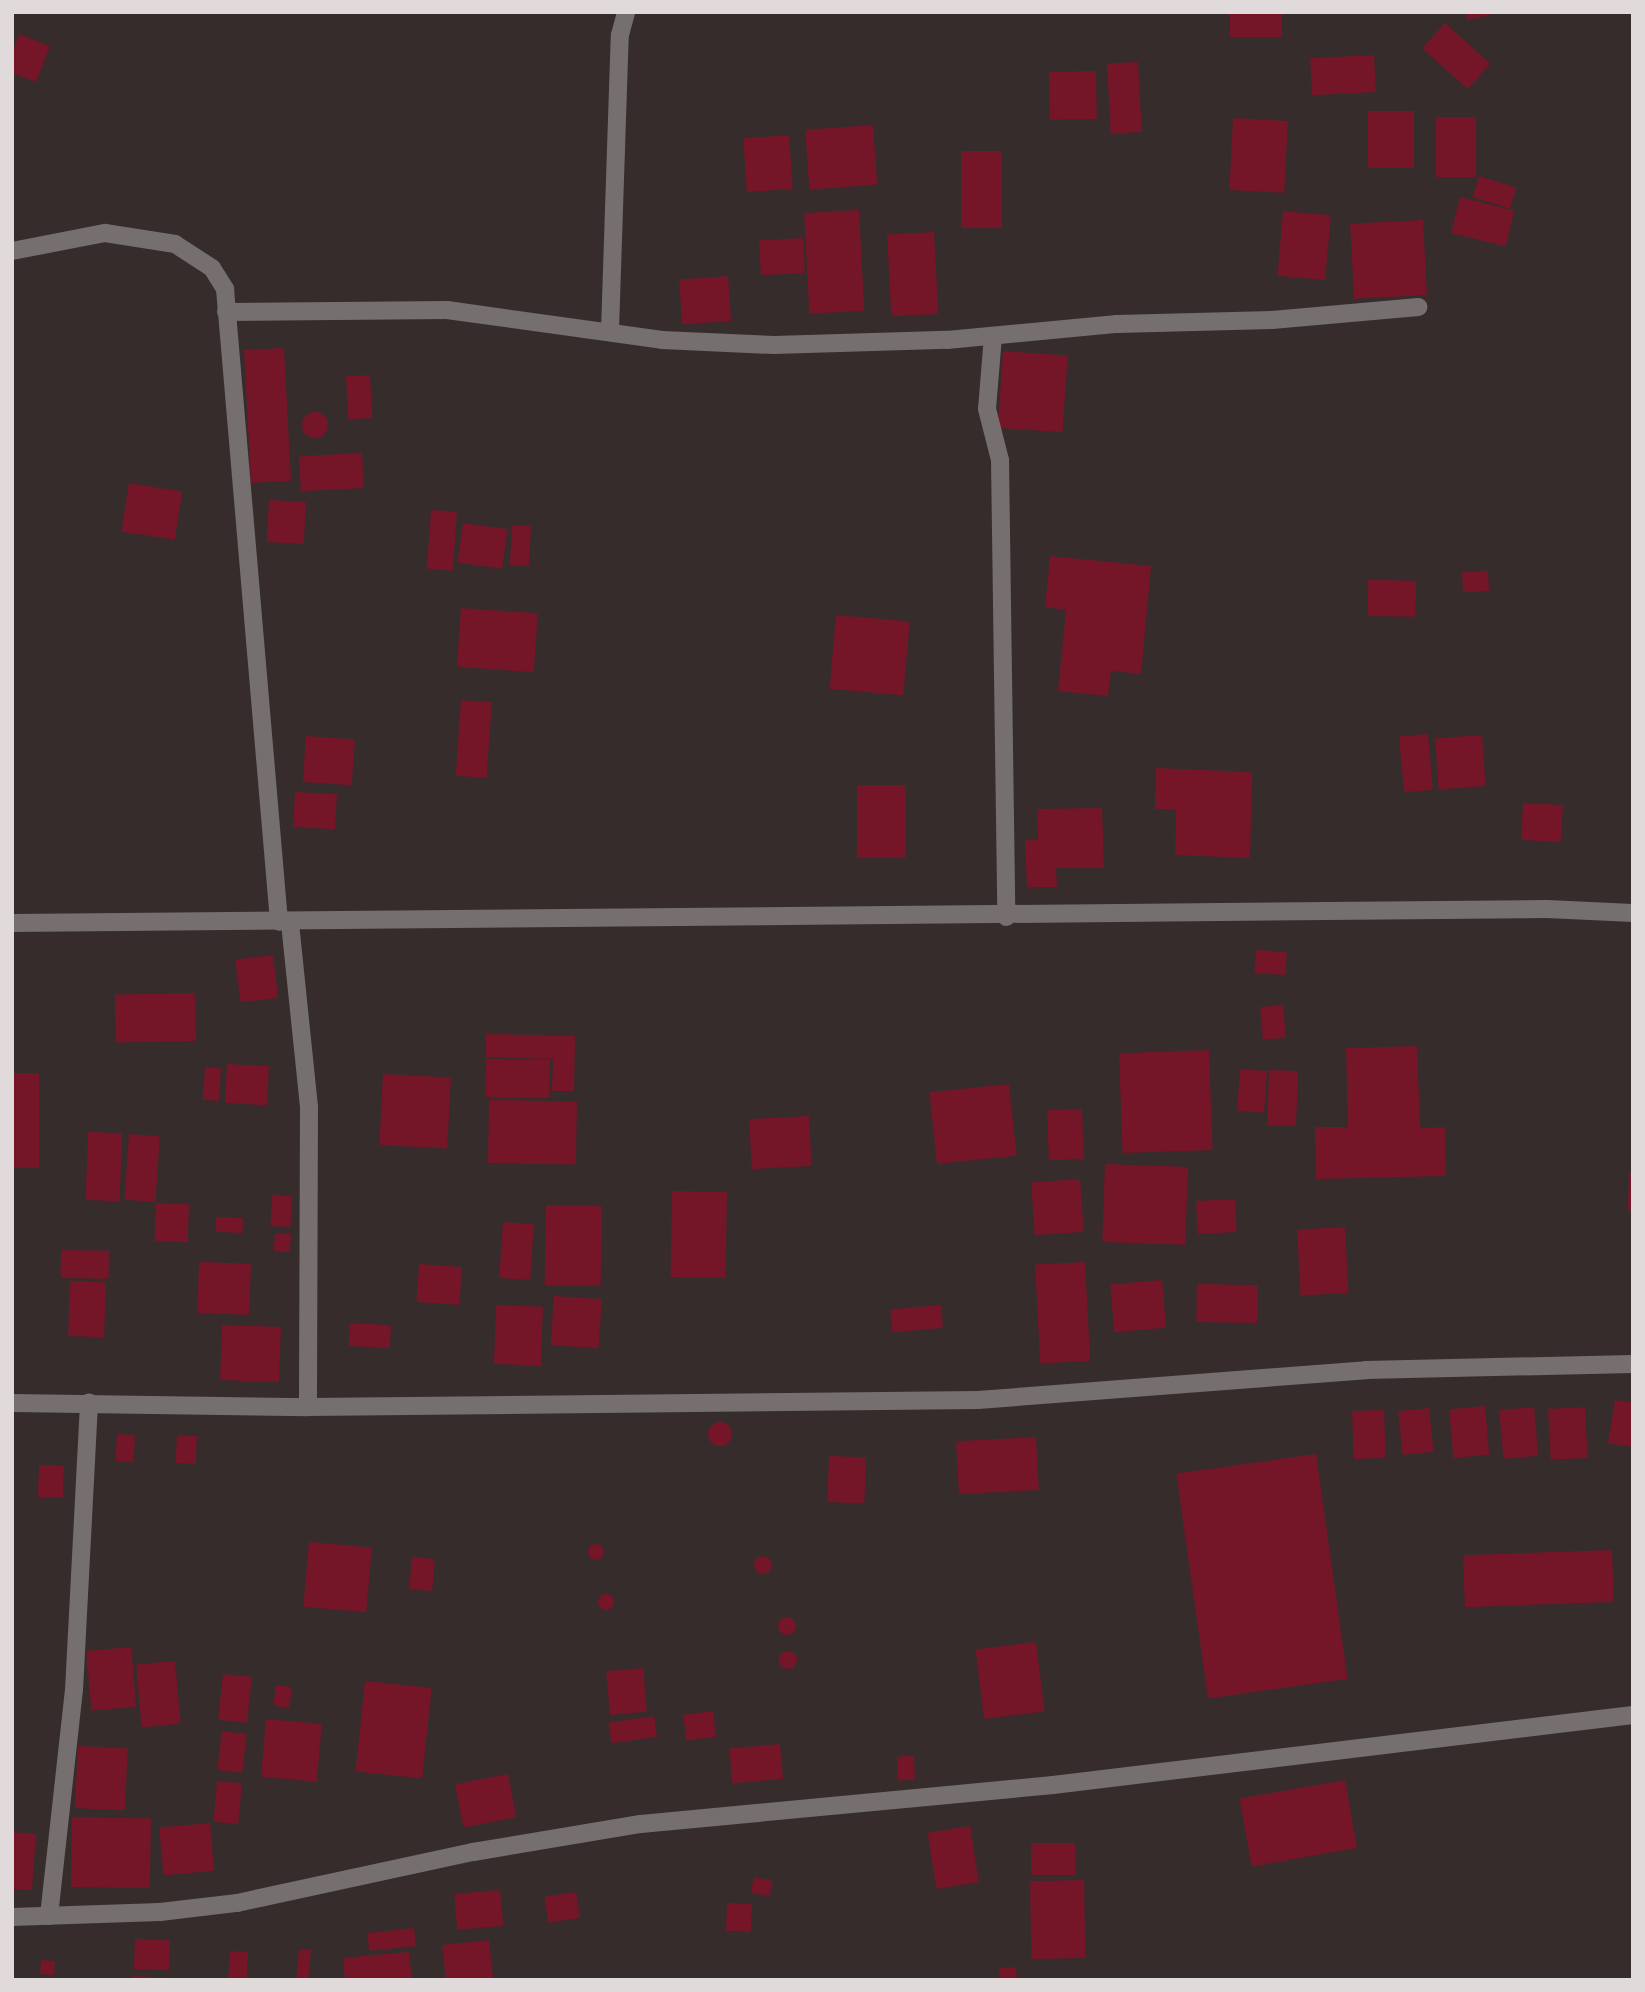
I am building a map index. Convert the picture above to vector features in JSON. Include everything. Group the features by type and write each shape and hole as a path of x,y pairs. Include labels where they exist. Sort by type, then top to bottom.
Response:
{"street":[{"path":"610,330 620,34 626,12"},
{"path":"12,251 105,233 175,244 212,268 225,289 285,923 309,1107 308,1406"},
{"path":"226,312 447,310 610,330 662,340 774,345 993,336 1116,324 1272,320 1418,307"},
{"path":"993,336 987,409 1000,460 1006,917"},
{"path":"12,923 1006,917 1547,909 1633,912"},
{"path":"12,1403 308,1406 978,1400 1366,1370 1633,1364"},
{"path":"49,1916 74,1690 89,1402"},
{"path":"12,1917 160,1912 237,1903 473,1852 640,1824 1053,1785 1633,1715"}],"building":[{"path":"1230,12 1282,12 1282,37 1230,37"},
{"path":"1466,12 1489,12 1490,15 1467,20"},
{"path":"1445,23 1490,64 1468,89 1422,48"},
{"path":"19,34 50,46 36,82 12,73 12,53"},
{"path":"1374,55 1376,92 1312,95 1310,58"},
{"path":"1138,62 1142,132 1111,134 1107,64"},
{"path":"1096,71 1097,119 1050,120 1049,72"},
{"path":"1368,111 1414,111 1414,168 1368,168"},
{"path":"1436,117 1476,117 1476,177 1436,177"},
{"path":"1233,118 1288,121 1284,193 1229,190"},
{"path":"873,125 877,185 809,190 805,130"},
{"path":"789,135 793,189 747,192 743,138"},
{"path":"961,151 1002,151 1002,228 961,228"},
{"path":"1479,176 1516,187 1510,208 1473,197"},
{"path":"1460,197 1514,211 1505,246 1451,233"},
{"path":"859,210 864,311 809,314 804,213"},
{"path":"1283,211 1331,215 1325,280 1277,276"},
{"path":"1423,220 1427,295 1354,299 1350,224"},
{"path":"934,232 938,314 891,316 887,234"},
{"path":"803,238 805,273 761,275 759,240"},
{"path":"728,276 731,321 682,324 679,279"},
{"path":"284,348 291,481 251,483 244,350"},
{"path":"1003,351 1068,356 1062,432 998,428"},
{"path":"370,375 372,418 348,419 346,376"},
{"path":"315,412 324,416 328,425 324,434 315,438 306,434 302,425 306,416"},
{"path":"362,453 364,488 301,491 299,456"},
{"path":"129,483 182,491 175,540 121,531"},
{"path":"269,500 306,502 304,544 267,542"},
{"path":"431,510 457,512 453,571 427,569"},
{"path":"463,523 508,529 502,569 457,563"},
{"path":"512,525 531,526 529,566 510,565"},
{"path":"1050,556 1151,566 1141,674 1111,671 1108,696 1058,691 1066,610 1045,607"},
{"path":"1488,571 1489,591 1463,592 1462,572"},
{"path":"1368,580 1416,581 1415,617 1367,616"},
{"path":"461,608 538,613 534,672 457,667"},
{"path":"836,615 910,621 903,695 830,689"},
{"path":"461,700 492,702 487,778 456,776"},
{"path":"1428,734 1433,790 1404,792 1399,737"},
{"path":"1482,735 1486,786 1439,789 1435,738"},
{"path":"306,736 355,739 352,785 303,782"},
{"path":"1156,768 1252,772 1250,858 1175,855 1176,809 1155,809"},
{"path":"857,785 906,785 906,858 857,858"},
{"path":"295,792 337,794 335,829 293,827"},
{"path":"1523,803 1563,805 1561,842 1521,840"},
{"path":"1102,808 1104,868 1056,868 1057,887 1027,887 1025,840 1038,840 1037,809"},
{"path":"1256,950 1287,952 1285,975 1254,973"},
{"path":"273,955 278,998 241,1002 235,960"},
{"path":"195,993 196,1041 116,1042 115,994"},
{"path":"1283,1005 1286,1038 1263,1040 1260,1007"},
{"path":"486,1034 575,1036 574,1091 552,1091 553,1059 486,1057"},
{"path":"1417,1046 1420,1128 1445,1127 1446,1176 1316,1179 1315,1127 1348,1127 1346,1048"},
{"path":"1209,1050 1212,1150 1123,1153 1119,1053"},
{"path":"486,1059 550,1060 549,1098 485,1097"},
{"path":"227,1064 269,1066 267,1105 225,1103"},
{"path":"205,1067 221,1068 219,1101 203,1100"},
{"path":"1240,1069 1267,1071 1264,1113 1237,1111"},
{"path":"1269,1070 1298,1071 1296,1126 1267,1125"},
{"path":"12,1073 39,1073 39,1168 12,1168"},
{"path":"383,1074 451,1078 447,1148 379,1145"},
{"path":"1009,1084 1017,1156 937,1164 929,1092"},
{"path":"489,1100 577,1102 576,1165 488,1163"},
{"path":"1082,1109 1084,1159 1049,1160 1047,1110"},
{"path":"809,1116 812,1166 752,1169 749,1119"},
{"path":"88,1132 122,1133 120,1201 86,1200"},
{"path":"129,1134 160,1136 155,1202 124,1200"},
{"path":"1105,1164 1188,1167 1185,1245 1102,1242"},
{"path":"1629,1173 1633,1173 1633,1211 1628,1210"},
{"path":"1080,1179 1084,1232 1035,1235 1031,1182"},
{"path":"672,1191 727,1192 725,1278 670,1277"},
{"path":"272,1195 292,1196 290,1227 270,1226"},
{"path":"1235,1199 1237,1232 1198,1234 1196,1201"},
{"path":"156,1203 189,1204 188,1242 155,1241"},
{"path":"546,1205 602,1206 601,1286 545,1285"},
{"path":"216,1217 243,1218 242,1233 215,1232"},
{"path":"503,1222 534,1224 530,1280 499,1278"},
{"path":"1345,1227 1348,1293 1301,1295 1297,1230"},
{"path":"275,1233 291,1234 290,1252 274,1251"},
{"path":"61,1250 109,1251 109,1279 61,1278"},
{"path":"199,1262 251,1264 249,1315 197,1313"},
{"path":"1085,1262 1090,1361 1040,1363 1035,1265"},
{"path":"419,1264 462,1267 459,1305 416,1302"},
{"path":"1162,1280 1166,1328 1114,1332 1110,1285"},
{"path":"70,1281 106,1282 104,1337 68,1336"},
{"path":"1197,1284 1258,1285 1257,1323 1196,1322"},
{"path":"554,1296 602,1299 598,1348 551,1345"},
{"path":"496,1305 543,1307 541,1366 494,1364"},
{"path":"941,1305 943,1328 892,1332 890,1309"},
{"path":"350,1323 391,1325 390,1348 349,1346"},
{"path":"222,1325 281,1327 279,1382 220,1380"},
{"path":"1615,1400 1633,1403 1633,1447 1608,1443"},
{"path":"1485,1406 1489,1455 1453,1458 1449,1409"},
{"path":"1534,1407 1538,1456 1503,1459 1499,1410"},
{"path":"1585,1407 1588,1458 1551,1460 1548,1409"},
{"path":"1429,1408 1434,1452 1403,1455 1398,1411"},
{"path":"1384,1410 1386,1458 1354,1459 1352,1411"},
{"path":"720,1422 728,1426 732,1434 728,1442 720,1446 712,1442 708,1434 712,1426"},
{"path":"117,1434 135,1435 134,1462 116,1461"},
{"path":"177,1435 197,1436 196,1464 176,1463"},
{"path":"1036,1437 1039,1490 959,1494 956,1441"},
{"path":"1316,1454 1348,1679 1208,1698 1176,1474"},
{"path":"829,1456 866,1457 864,1503 827,1502"},
{"path":"39,1465 64,1466 63,1498 38,1497"},
{"path":"309,1542 372,1547 366,1612 303,1607"},
{"path":"596,1544 604,1552 596,1560 588,1552"},
{"path":"1612,1550 1614,1602 1465,1607 1463,1555"},
{"path":"759,1556 767,1556 772,1565 770,1572 759,1574 754,1569 754,1561"},
{"path":"412,1557 435,1559 432,1591 409,1589"},
{"path":"603,1594 609,1594 614,1602 612,1608 603,1610 598,1605 598,1599"},
{"path":"783,1617 791,1617 796,1626 794,1633 783,1635 778,1630 778,1622"},
{"path":"1036,1642 1045,1711 984,1719 975,1649"},
{"path":"131,1647 136,1707 91,1711 86,1651"},
{"path":"784,1651 792,1651 797,1660 795,1667 784,1669 779,1664 779,1656"},
{"path":"175,1661 180,1724 142,1727 136,1664"},
{"path":"643,1668 647,1712 610,1715 606,1671"},
{"path":"223,1674 252,1677 247,1723 218,1720"},
{"path":"365,1681 432,1688 422,1779 355,1772"},
{"path":"276,1685 292,1687 289,1708 273,1706"},
{"path":"713,1711 716,1737 686,1740 683,1715"},
{"path":"654,1716 657,1737 611,1743 608,1722"},
{"path":"266,1719 322,1724 317,1782 261,1777"},
{"path":"222,1731 247,1734 242,1773 217,1770"},
{"path":"780,1744 783,1779 732,1783 729,1748"},
{"path":"78,1746 128,1749 125,1811 75,1808"},
{"path":"914,1756 915,1780 898,1781 897,1757"},
{"path":"508,1774 516,1817 463,1827 455,1784"},
{"path":"1345,1780 1357,1848 1252,1867 1240,1799"},
{"path":"217,1781 242,1783 238,1824 213,1822"},
{"path":"72,1817 151,1818 150,1888 71,1887"},
{"path":"210,1823 214,1871 163,1875 159,1827"},
{"path":"970,1826 979,1882 936,1889 928,1833"},
{"path":"12,1832 36,1834 32,1890 12,1889"},
{"path":"1031,1843 1075,1843 1075,1875 1031,1875"},
{"path":"754,1877 773,1881 769,1897 751,1893"},
{"path":"1084,1880 1085,1958 1031,1959 1030,1881"},
{"path":"500,1890 503,1926 457,1930 454,1894"},
{"path":"576,1892 580,1918 548,1923 544,1897"},
{"path":"727,1903 752,1904 751,1932 726,1931"},
{"path":"414,1928 416,1946 369,1951 367,1933"},
{"path":"135,1939 170,1940 169,1970 134,1969"},
{"path":"489,1940 493,1980 446,1980 442,1945"},
{"path":"299,1949 311,1950 308,1980 296,1980"},
{"path":"230,1951 248,1952 247,1980 228,1980"},
{"path":"409,1952 412,1980 345,1980 343,1958"},
{"path":"41,1960 55,1961 54,1975 40,1974"},
{"path":"1016,1967 1017,1980 1000,1980 999,1968"},
{"path":"133,1976 173,1978 173,1980 133,1980"}]}
